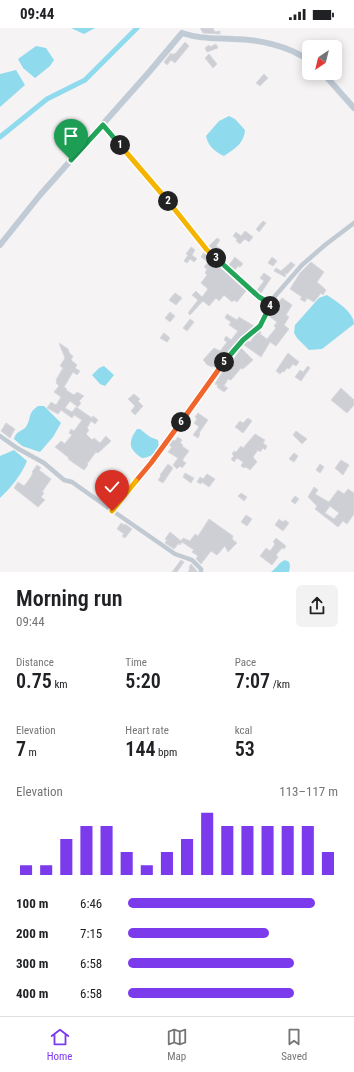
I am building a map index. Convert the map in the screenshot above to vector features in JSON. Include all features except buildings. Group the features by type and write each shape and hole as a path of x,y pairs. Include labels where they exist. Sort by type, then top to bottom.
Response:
{"main road":[{"path":"0,245 40,195 103,125 181,30 201,38 235,39 274,45 302,56"},
{"path":"329,80 354,108"}],"street":[{"path":"103,125 174,208 207,250 259,297 271,304"},
{"path":"112,511 151,463 222,364 243,340 260,326 275,296 302,265 354,222"},
{"path":"0,436 17,448 44,463 64,480 72,482 174,554 192,560 202,572"}],"water":[{"path":"71,28 95,28 84,34"},
{"path":"36,46 46,48 54,60 50,66 35,78 23,68 18,59"},
{"path":"16,70 25,85 0,107 0,74"},
{"path":"229,116 235,119 245,130 241,143 224,156 212,148 208,143 206,136 219,121"},
{"path":"327,295 348,311 354,324 322,349 309,350 294,333 295,325 319,298"},
{"path":"104,366 114,375 105,386 100,384 92,375 99,368"},
{"path":"38,406 44,406 61,423 53,437 40,452 22,446 14,439 19,432 26,427 31,413"},
{"path":"137,429 140,429 150,437 158,440 159,444 157,451 152,455 142,458 134,452 131,442"},
{"path":"14,450 27,461 15,481 0,498 0,456"},
{"path":"285,560 289,562 289,572 271,572 281,563"}],"waterway":[{"path":"0,137 47,99 85,80 137,28"}],"route":[{"path":"71,160 103,125 207,250 259,297 271,304 260,326 243,340 222,364 151,463 112,511"}]}
